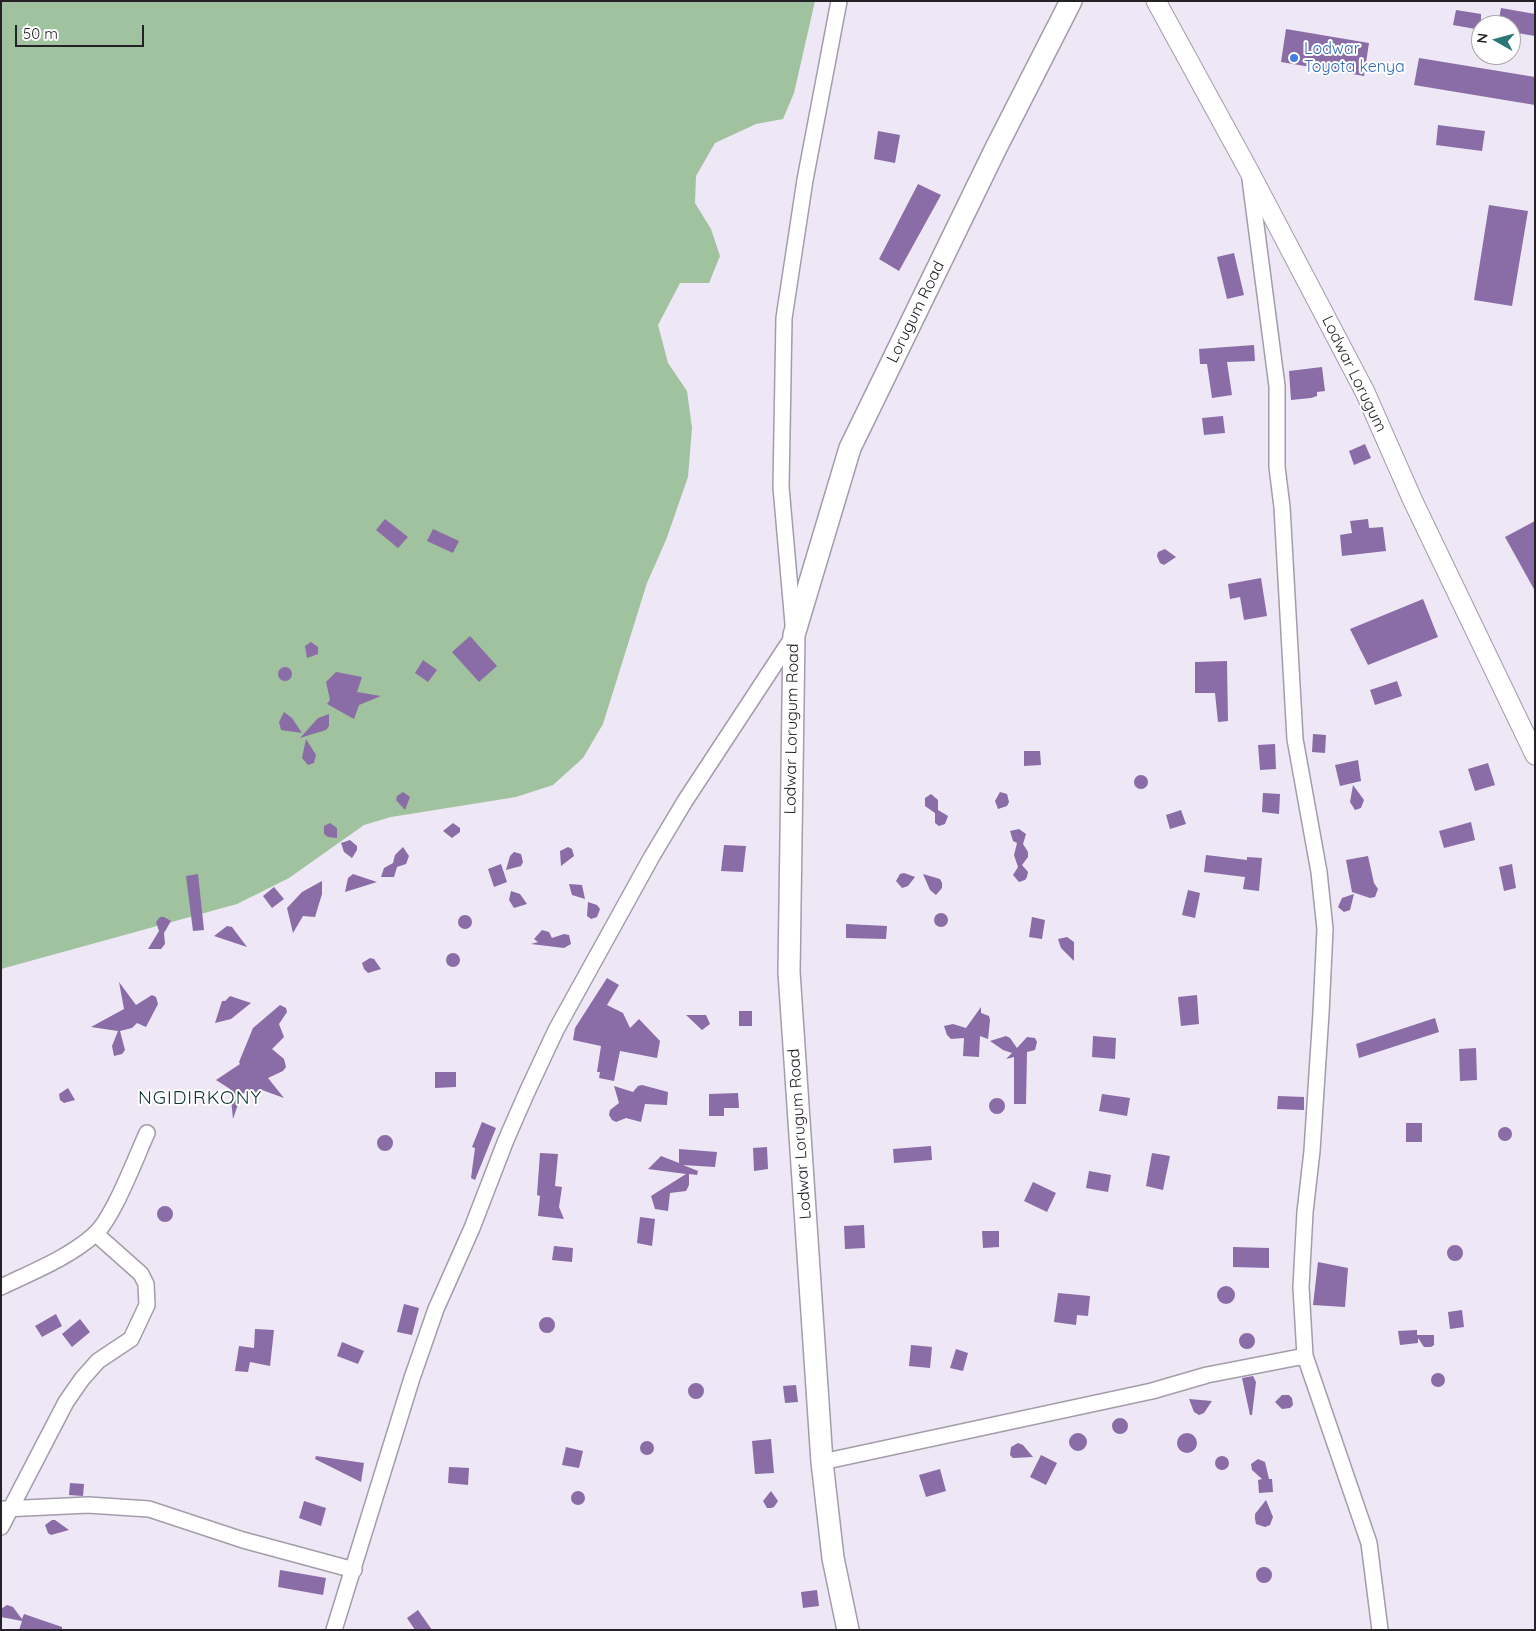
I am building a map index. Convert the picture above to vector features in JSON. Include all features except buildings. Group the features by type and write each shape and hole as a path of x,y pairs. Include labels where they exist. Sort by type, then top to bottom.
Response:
{"main road":[{"name":"Lorugum Road","path":"794,635 850,448 996,148 1072,1"},
{"name":"Lodwar Lorugum Road","path":"794,635 789,972 822,1462 833,1558 848,1630"}],"street":[{"path":"334,1630 412,1378 436,1309 472,1228 506,1140 556,1030 685,801 794,635 781,487 784,318 805,180 839,1"},
{"name":"Lodwar Lorugum","path":"1156,1 1250,171 1366,392 1413,501 1535,755"},
{"path":"1250,171 1277,386 1277,467 1282,507 1295,739 1319,872 1325,929 1312,1151 1305,1212 1301,1286 1305,1356 1369,1543 1380,1630"},
{"path":"1,1287 62,1256 96,1234 123,1186 147,1133"},
{"path":"1,1527 7,1509 66,1402 82,1379 98,1361 131,1339 147,1306 146,1284 141,1274 96,1234"},
{"path":"822,1462 1152,1391 1206,1375 1305,1356"},
{"path":"7,1509 88,1506 148,1510 242,1540 354,1570"}],"green space":[{"path":"1,1 815,1 794,93 783,119 756,124 715,143 696,176 695,203 711,229 720,256 709,283 680,283 658,325 668,363 687,391 692,428 688,477 666,540 647,583 603,724 583,758 553,785 516,797 391,817 364,825 289,878 237,904 1,969"}],"place":[{"name":"Lodwar Toyota kenya","path":"1294,58"}],"district":[{"name":"NGIDIRKONY","path":"200,1098"}]}
